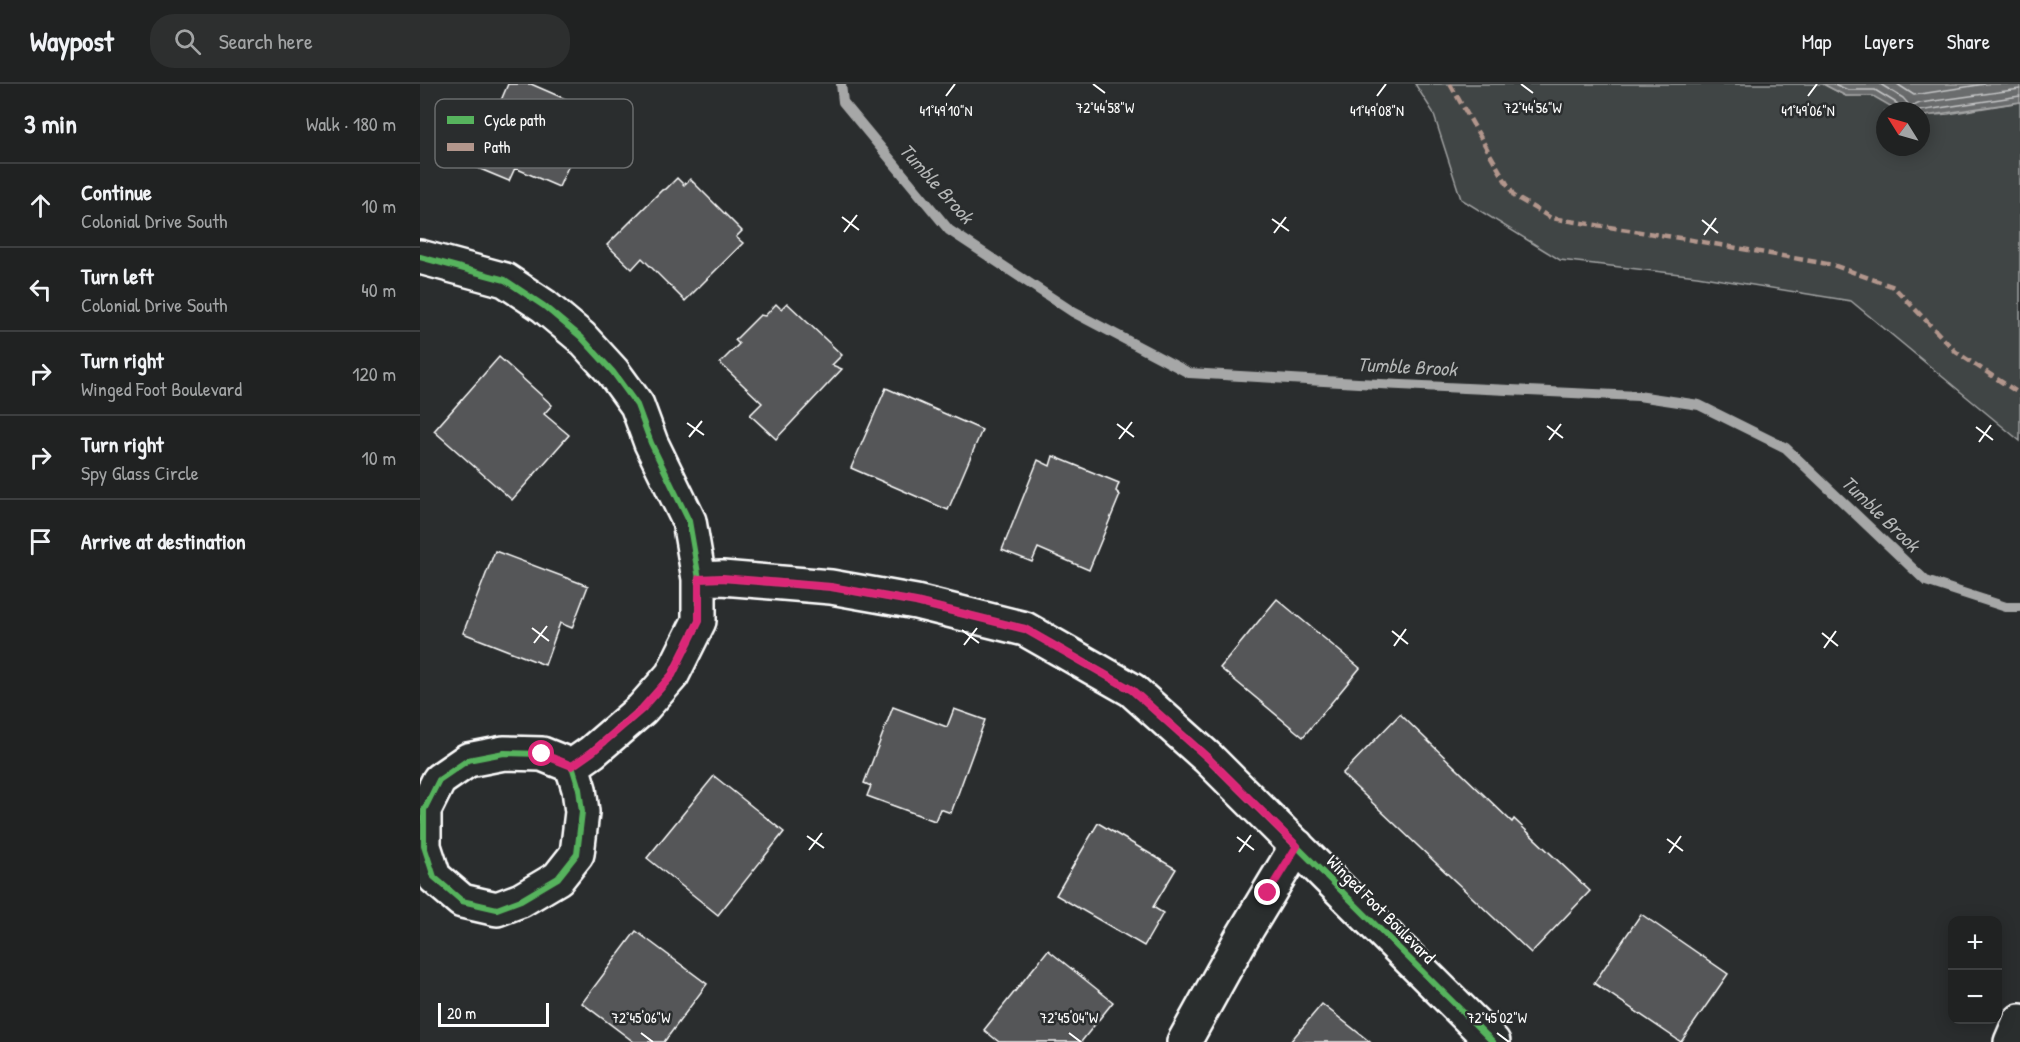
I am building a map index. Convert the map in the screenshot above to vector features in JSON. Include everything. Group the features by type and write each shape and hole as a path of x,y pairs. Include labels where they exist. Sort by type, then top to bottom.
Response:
{"street":[{"path":"420,257 505,280 544,306 581,337 613,372 636,405 651,443 689,521 699,579 699,621 672,675 642,709 572,766"},
{"name":"Winged Foot Boulevard","path":"699,579 722,578 831,587 916,602 1025,629 1132,690 1208,758 1492,1042"},
{"path":"504,753 542,754 572,766 579,789 582,812 577,854 558,878 521,900 497,909 462,901 434,877 424,846 424,810 439,780 468,760 504,753"},
{"path":"1184,1042 1240,939 1297,846"},
{"path":"2011,1042 2020,1020"}],"shaded area":[{"path":"1415,84 1823,84 1846,96 1873,95 1884,102 1876,102 1876,156 1930,156 1930,115 2020,102 2020,441 1851,301 1697,276 1560,260 1461,199 1433,112"}],"water":[{"path":"1823,84 2020,84 2020,102 1930,115 1930,102 1883,102 1873,96 1846,96"}],"building":[{"path":"508,84 531,84 565,99 502,99"},
{"path":"478,168 515,168 509,181"},
{"path":"515,168 568,168 559,187"},
{"path":"677,178 684,185 690,179 742,231 736,237 743,243 685,301 642,258 632,269 607,245"},
{"path":"787,303 842,355 832,365 842,369 776,439 750,415 762,403 720,363 739,344 735,340 760,315 765,316 776,304 781,309"},
{"path":"499,357 552,405 544,414 569,435 512,500 434,431"},
{"path":"886,388 982,430 948,510 851,468"},
{"path":"1053,456 1119,483 1116,491 1120,495 1089,570 1038,548 1032,562 1002,550 1038,460 1050,466"},
{"path":"495,551 588,586 572,628 560,623 545,665 463,633"},
{"path":"1277,599 1360,668 1303,737 1220,668"},
{"path":"893,707 947,727 954,709 985,720 951,813 940,809 935,821 867,796 871,786 864,783"},
{"path":"1400,714 1512,822 1514,819 1590,891 1531,953 1342,774"},
{"path":"714,776 784,832 718,915 647,858"},
{"path":"1098,823 1176,869 1153,907 1163,913 1144,946 1056,895"},
{"path":"1641,914 1728,974 1681,1042 1594,983"},
{"path":"636,931 707,984 664,1042 634,1042 582,1003"},
{"path":"1048,950 1113,1002 1081,1042 999,1042 984,1030"},
{"path":"1322,1004 1370,1042 1290,1042"}],"waterway":[{"name":"Tumble Brook","path":"841,84 843,102 949,230 1073,312 1189,373 1638,396 1699,405 1786,448 1926,581 2006,607 2020,607"}],"marked path":[{"path":"1450,84 1514,196 1551,218 1833,265 1894,287 1956,352 2020,394"}],"cycle path":[{"path":"420,257 505,280 544,306 581,337 613,372 637,405 651,443 689,521 699,579 699,621 672,675 642,709 572,766 579,789 582,812 577,854 558,878 521,900 497,909 462,901 434,877 424,846 424,810 439,780 468,760 504,753 542,754 572,766"},
{"path":"699,579 722,578 831,587 916,602 1025,629 1132,690 1208,758 1493,1042"}],"route":[{"path":"542,754 572,766 642,709 672,675 699,621 699,579 722,578 831,587 916,602 1025,629 1132,690 1208,758 1297,846 1268,893"}]}
